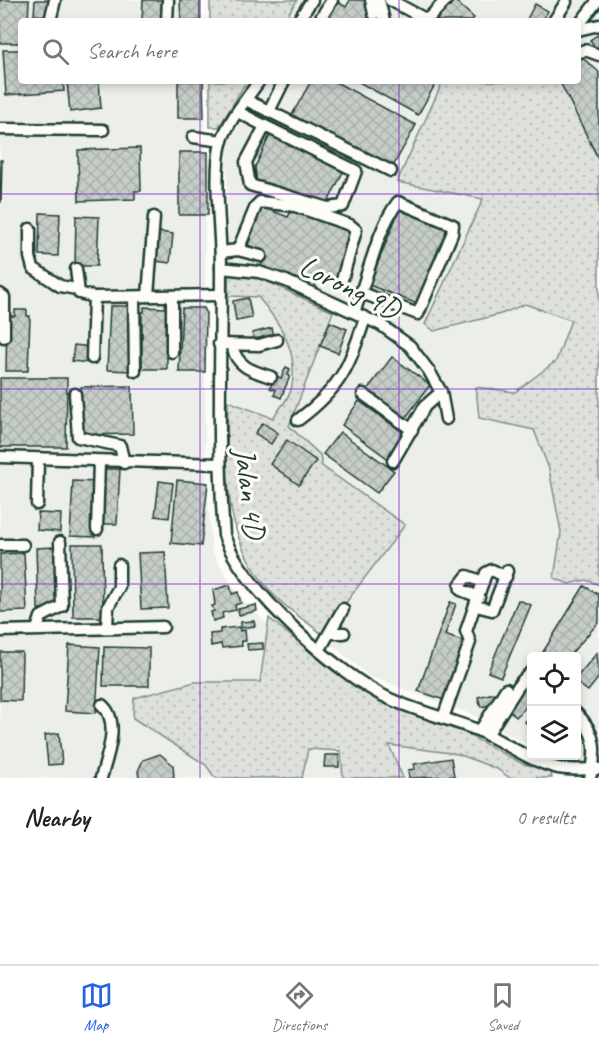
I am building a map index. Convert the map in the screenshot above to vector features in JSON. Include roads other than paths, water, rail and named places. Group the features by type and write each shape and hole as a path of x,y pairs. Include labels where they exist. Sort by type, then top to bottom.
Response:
{"street":[{"path":"51,18 55,0"},
{"path":"167,18 168,0"},
{"path":"300,18 312,0"},
{"path":"321,18 332,0"},
{"path":"371,0 374,14"},
{"path":"379,0 383,18"},
{"path":"390,0 422,18"},
{"path":"430,18 446,0"},
{"path":"581,24 598,0"},
{"path":"556,18 566,2"},
{"path":"581,27 599,24"},
{"path":"581,52 585,50 599,55"},
{"name":"Jalan 4D","path":"257,84 222,141 219,160 221,268 218,464 224,535 227,545 243,571 262,595 351,675 389,699 484,733 554,767 594,772"},
{"path":"268,111 282,84"},
{"path":"246,100 391,171"},
{"path":"238,112 356,171 343,206 328,208 250,185 246,162 265,126"},
{"path":"0,129 103,130"},
{"path":"194,136 222,141"},
{"path":"238,250 256,206 260,202 295,206 350,225 356,230 342,280"},
{"path":"354,312 362,293 365,275 398,202 453,225 452,234 418,314 362,293"},
{"path":"148,296 154,217"},
{"path":"30,229 33,268 60,286 76,289 79,293 94,297 220,295"},
{"path":"221,252 238,250 261,256"},
{"name":"Lorong 9D","path":"221,268 260,272 354,312 410,346 429,370 441,392 446,419"},
{"path":"76,269 76,289"},
{"path":"0,294 4,297 4,337"},
{"path":"172,296 172,352"},
{"path":"92,358 94,297"},
{"path":"134,297 135,371"},
{"path":"298,420 318,405 346,373 365,318"},
{"path":"219,344 259,345 277,340"},
{"path":"232,346 236,358 247,370 271,377"},
{"path":"393,461 425,406 441,392"},
{"path":"75,394 78,437 120,446 124,463"},
{"path":"363,394 412,430"},
{"path":"0,457 124,463 218,464"},
{"path":"37,504 38,459"},
{"path":"97,529 99,462"},
{"path":"38,629 41,617 62,606 60,542"},
{"path":"0,545 23,545"},
{"path":"107,627 108,607 119,587 118,565"},
{"path":"443,718 470,642 466,631 477,602 483,582 488,571 506,574 492,610 477,602 461,590 460,585 467,576 483,582"},
{"path":"320,649 343,609"},
{"path":"0,631 164,627"},
{"path":"331,633 344,633"},
{"path":"484,733 527,675"},
{"path":"484,733 506,689"},
{"path":"101,778 112,722 109,711 102,705"},
{"path":"581,719 592,733 596,750 594,772"}]}
